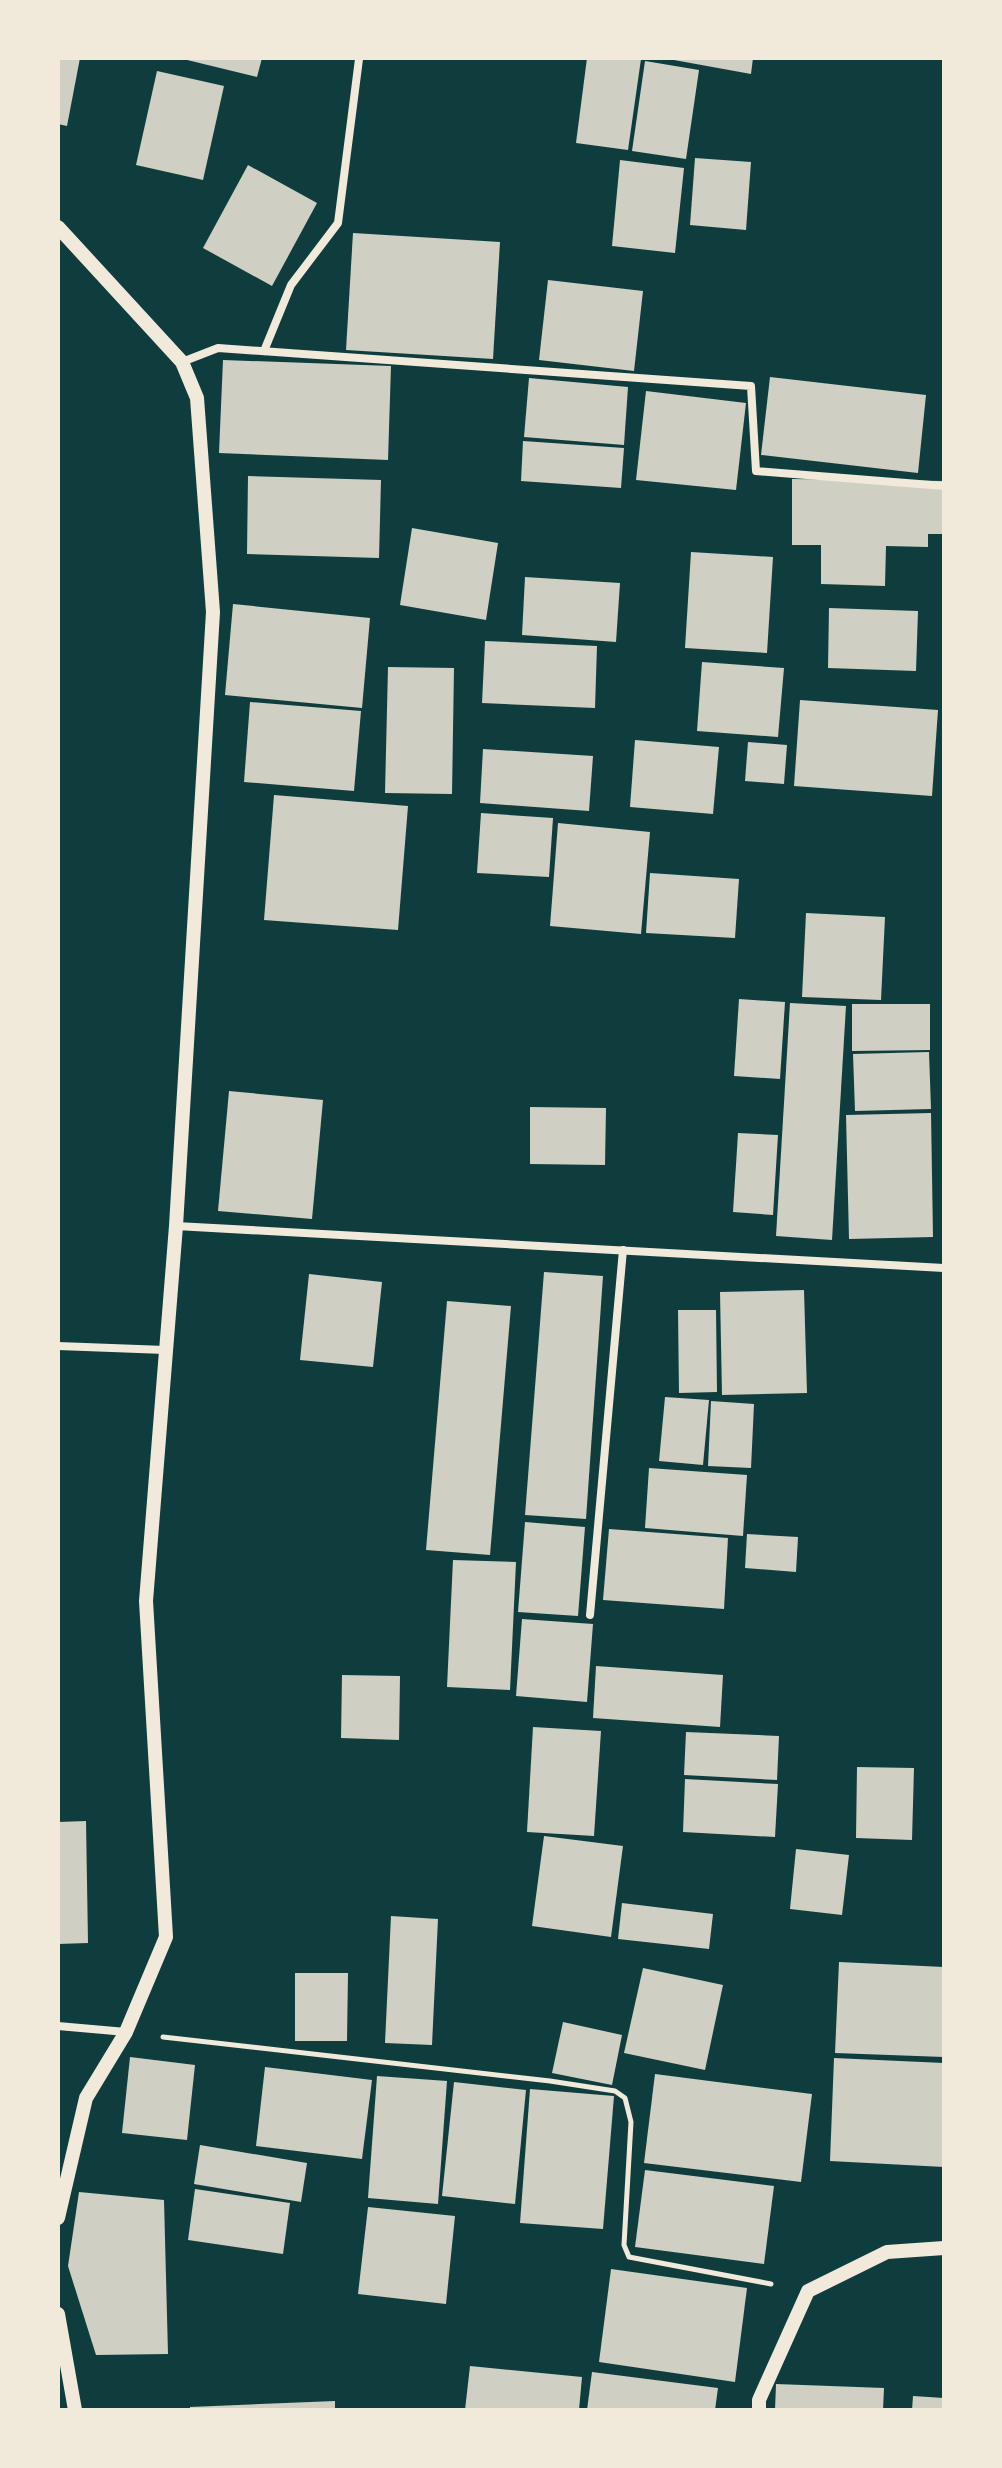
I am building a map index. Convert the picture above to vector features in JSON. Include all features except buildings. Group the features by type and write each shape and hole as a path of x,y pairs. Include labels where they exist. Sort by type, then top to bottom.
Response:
{"street":[{"path":"264,351 291,285 338,223 359,59"},
{"path":"58,227 182,362 197,398 213,612 176,1226 146,1601 166,1937 126,2032 86,2098 58,2218"},
{"path":"182,362 218,348 751,386 756,471 944,486"},
{"path":"176,1226 944,1268"},
{"path":"590,1615 623,1250"},
{"path":"58,1346 165,1350"},
{"path":"58,2026 126,2032"},
{"path":"759,2410 759,2400 808,2291 887,2252 944,2248"},
{"path":"58,2314 75,2410"}],"path":[{"path":"126,2032 615,2091 625,2098 631,2122 624,2245 629,2257 808,2291"}]}
